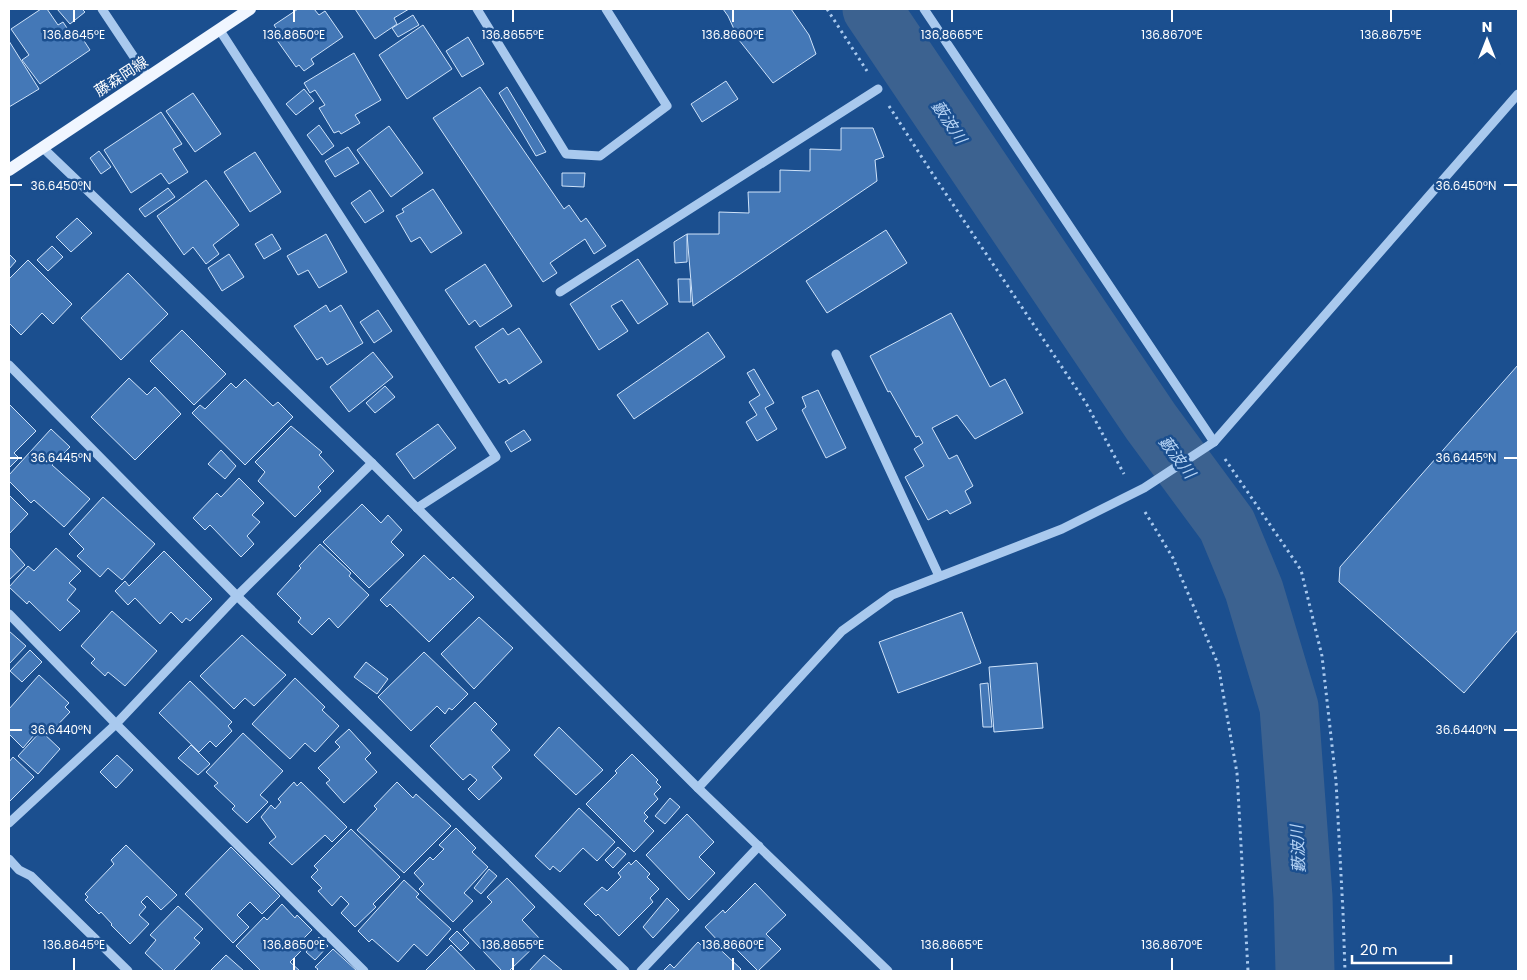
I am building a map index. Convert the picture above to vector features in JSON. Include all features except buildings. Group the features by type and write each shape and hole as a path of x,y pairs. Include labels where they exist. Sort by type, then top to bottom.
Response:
{"main road":[{"name":"藤森岡線","path":"9,170 250,9"}],"street":[{"path":"102,9 148,78"},
{"path":"477,9 566,154 600,156 667,106 606,9"},
{"path":"924,9 1214,442"},
{"path":"219,29 496,456 417,508"},
{"path":"560,292 878,89"},
{"path":"698,788 842,631 892,595 1062,529 1144,488 1214,442 1518,94"},
{"path":"42,147 372,463 698,788 888,971"},
{"path":"836,354 939,576"},
{"path":"9,365 237,596 625,971"},
{"path":"9,823 116,724 237,596 372,463"},
{"path":"9,614 116,724 364,971"},
{"path":"641,971 758,846"},
{"path":"9,859 19,870 31,876 128,971"}],"path":[{"path":"827,9 932,173 1086,403 1134,493 1173,558 1218,664 1237,773 1248,971"},
{"path":"1214,442 1301,570 1322,656 1336,781 1344,912 1345,971"}],"waterway":[{"name":"藪波川","path":"872,9 1151,422 1227,525 1254,590 1289,707 1303,897 1305,971"}]}
